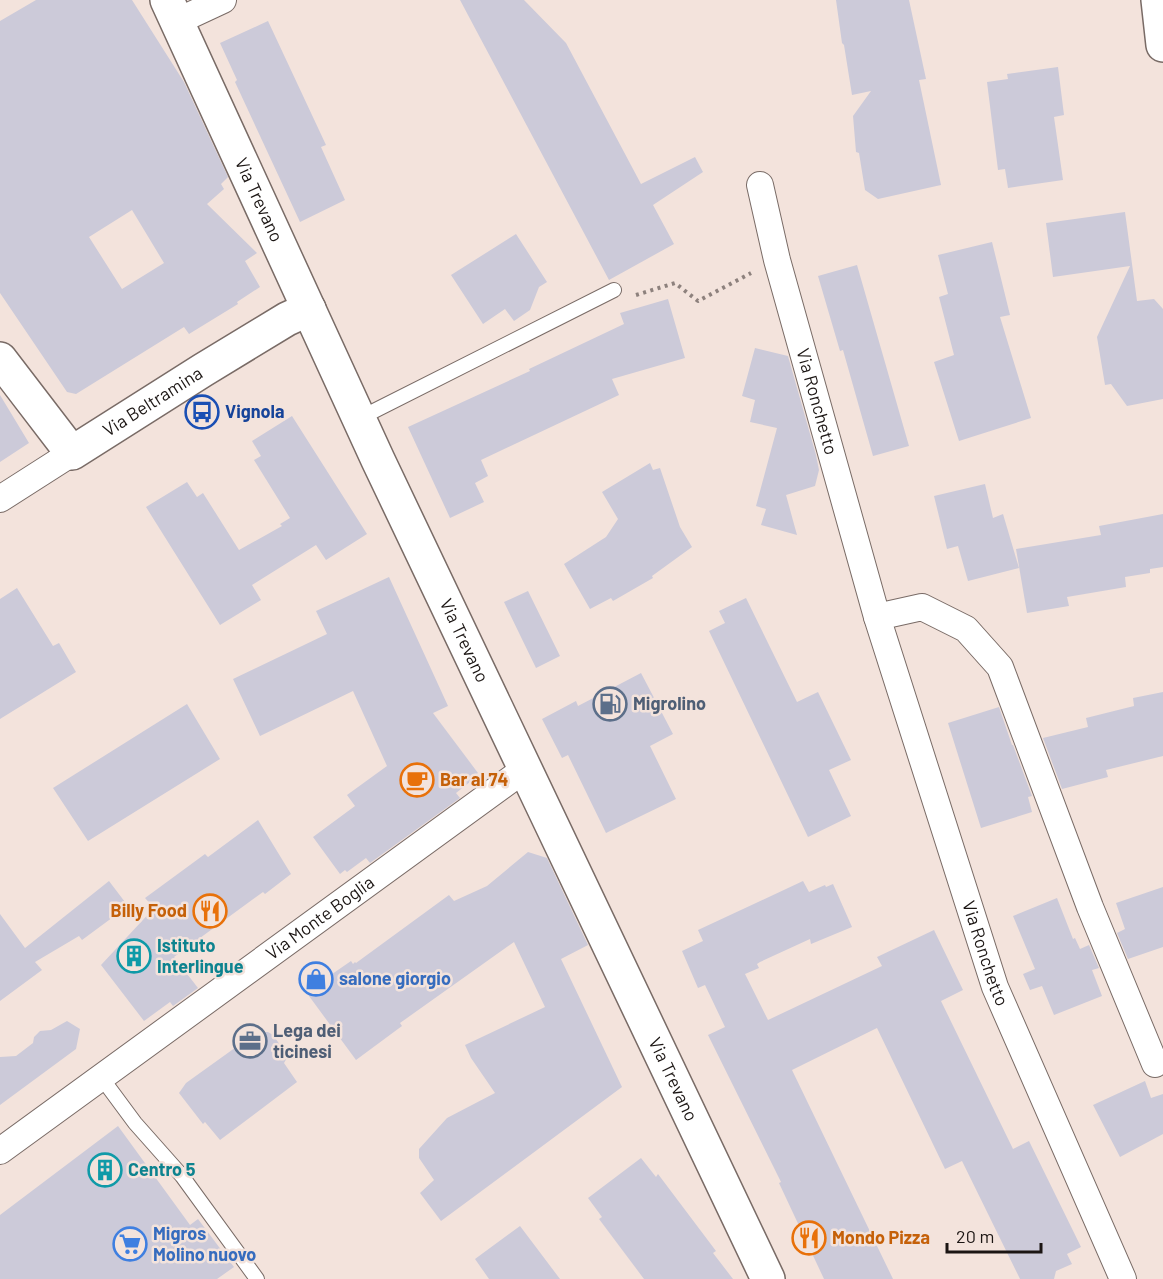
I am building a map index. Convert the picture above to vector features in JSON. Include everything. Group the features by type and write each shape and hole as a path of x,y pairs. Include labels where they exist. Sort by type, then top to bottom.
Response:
{"main road":[{"path":"1158,0 1163,45"},
{"name":"Via Trevano","path":"173,10 383,471 762,1276"},
{"name":"Via Beltramina","path":"72,453 287,319 309,309"},
{"path":"0,359 72,453"}],"street":[{"path":"173,10 223,0"},
{"name":"Via Ronchetto","path":"760,185 777,260 877,617 995,987 1123,1279"},
{"name":"Via Beltramina","path":"0,499 72,453"},
{"path":"877,617 922,607 966,628 1000,667 1090,907 1155,1064"},
{"name":"Via Monte Boglia","path":"0,1151 525,769"}],"lane":[{"path":"360,418 614,290"},
{"path":"101,1077 135,1123 182,1176 257,1279"}],"path":[{"path":"614,290 625,298 675,282 698,301 777,260"}],"building":[{"path":"36,0 132,0 184,82 228,177 221,184 224,189 207,204 257,253 245,261 260,287 237,302 238,304 189,334 184,327 76,394 67,392 0,293 0,21","holes":["132,210 164,263 122,289 89,237"]},
{"path":"460,0 524,0 566,43 641,184 695,157 703,172 653,205 674,244 609,280"},
{"path":"836,0 909,0 926,79 919,80 941,185 878,199 865,190 859,153 856,152 853,116 871,91 852,95"},
{"path":"268,21 326,145 321,147 345,200 300,222 235,82 237,80 220,43"},
{"path":"1058,67 1064,115 1054,117 1063,180 1008,188 1005,169 998,170 987,82 1008,79 1007,74"},
{"path":"1125,212 1137,301 1154,299 1163,309 1163,399 1127,406 1111,384 1105,385 1097,337 1130,266 1053,277 1046,223"},
{"path":"516,234 547,282 539,287 530,310 514,321 505,309 483,324 451,275"},
{"path":"992,242 1010,315 1000,317 1031,418 959,441 934,362 954,355 939,297 948,294 938,255"},
{"path":"857,265 909,446 873,456 843,350 840,351 818,276"},
{"path":"668,299 685,358 612,379 619,395 481,460 488,476 475,483 484,502 450,518 408,427 530,371 529,369 624,324 620,313"},
{"path":"755,348 788,356 816,455 819,470 815,486 786,495 797,535 761,525 766,509 756,506 777,428 750,422 755,400 742,396"},
{"path":"0,395 29,443 0,462"},
{"path":"292,416 367,534 326,560 316,545 252,585 261,600 220,625 146,507 187,482 197,497 203,493 239,550 282,526 280,524 290,518 254,460 261,456 252,441"},
{"path":"650,463 653,470 660,468 680,527 692,547 652,576 653,578 613,601 611,598 590,609 564,564 606,537 618,519 602,492"},
{"path":"985,484 993,518 1003,514 1019,568 968,581 958,546 947,549 934,496"},
{"path":"1163,514 1163,567 1150,569 1150,573 1125,577 1126,587 1067,597 1069,606 1027,613 1016,549 1101,535 1099,526"},
{"path":"389,577 448,706 433,713 478,773 456,793 460,798 370,863 366,858 347,872 345,870 340,874 313,837 355,806 347,795 387,766 353,691 260,736 233,679 327,634 316,611"},
{"path":"17,588 53,646 59,643 76,672 0,719 0,599"},
{"path":"528,591 560,656 536,668 504,602"},
{"path":"746,598 797,702 818,692 851,760 829,770 851,816 808,837 709,631 725,623 719,611"},
{"path":"641,673 673,734 650,746 676,799 606,833 568,755 562,758 542,719 576,701 578,706"},
{"path":"1163,692 1163,756 1106,770 1108,777 1062,789 1043,738 1088,727 1086,718 1134,706 1133,698"},
{"path":"187,704 220,759 88,841 53,788"},
{"path":"999,707 1032,796 1028,797 1032,812 981,828 948,723"},
{"path":"258,820 291,874 174,957 198,988 173,1006 170,1002 144,1021 101,965 154,908 145,898 205,854 208,857"},
{"path":"528,852 547,858 588,945 561,959 622,1087 441,1221 420,1193 434,1180 419,1158 419,1149 447,1118 495,1093 471,1058 465,1045 545,1007 514,942 400,1023 402,1026 356,1060 309,996 312,994 309,990 351,961 353,964 356,963 449,895 454,901 487,886"},
{"path":"109,881 128,906 82,940 79,936 35,962 42,970 0,1001 0,914 25,948"},
{"path":"803,881 809,892 833,884 852,927 811,944 810,939 760,962 757,964 759,968 745,974 768,1020 882,966 877,957 934,930 963,990 941,1001 1013,1149 1029,1141 1081,1247 1067,1254 1072,1264 1056,1271 1054,1279 1020,1279 962,1161 945,1169 877,1028 792,1070 893,1279 824,1279 779,1183 781,1182 708,1035 725,1027 705,985 698,988 682,951 703,941 698,930"},
{"path":"1163,887 1163,947 1128,959 1117,933 1125,929 1116,903"},
{"path":"1057,898 1073,939 1075,938 1080,949 1089,945 1099,968 1092,970 1102,996 1054,1015 1042,986 1030,990 1023,974 1035,969 1013,916"},
{"path":"67,1021 80,1029 76,1049 0,1105 0,1057 16,1056 33,1043 34,1037 40,1031 51,1030"},
{"path":"257,1032 268,1032 273,1035 288,1056 284,1063 297,1082 220,1140 205,1122 203,1124 179,1093 186,1083"},
{"path":"1145,1081 1151,1098 1163,1094 1163,1134 1120,1157 1093,1105"},
{"name":"Centro 5","path":"118,1126 190,1225 198,1219 234,1267 217,1279 0,1279 0,1215"},
{"path":"641,1158 656,1177 658,1174 716,1251 713,1253 733,1279 644,1279 599,1219 602,1217 588,1198"},
{"path":"520,1226 560,1279 489,1279 475,1259"}],"place":[{"name":"Vignola","path":"202,412"},
{"name":"Migrolino","path":"610,704"},
{"name":"Bar al 74","path":"417,780"},
{"name":"Billy Food","path":"210,911"},
{"name":"Istituto Interlingue","path":"134,956"},
{"name":"salone giorgio","path":"316,979"},
{"name":"Lega dei ticinesi","path":"250,1041"},
{"name":"Centro 5","path":"105,1170"},
{"name":"Mondo Pizza","path":"809,1238"},
{"name":"Migros Molino nuovo","path":"130,1244"}]}
